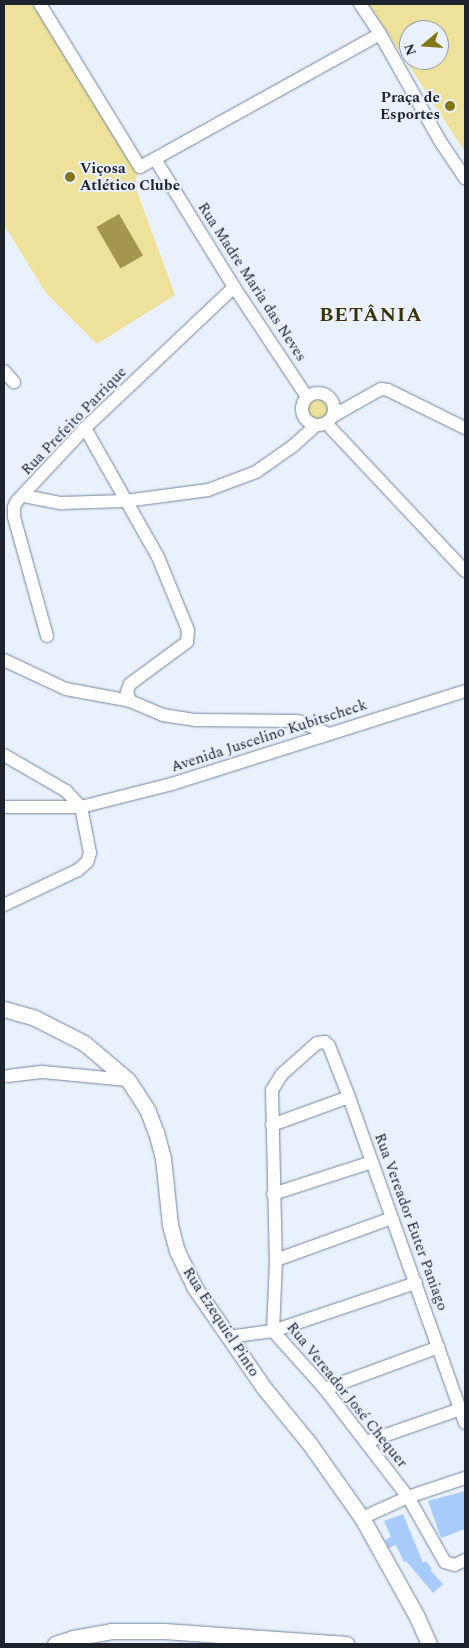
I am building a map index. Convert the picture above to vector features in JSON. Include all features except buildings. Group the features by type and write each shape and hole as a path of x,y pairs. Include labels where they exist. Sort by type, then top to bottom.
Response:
{"street":[{"path":"40,4 140,167 380,34"},
{"path":"360,4 380,34 440,141 465,178"},
{"name":"Rua Madre Maria das Neves","path":"155,159 234,287 307,397"},
{"name":"Rua Prefeito Parrique","path":"48,636 14,517 14,507 17,501 24,496 86,428 234,287"},
{"path":"4,371 14,382"},
{"path":"24,496 61,503 126,501 208,490 231,483 256,472 325,421 381,389 388,390 465,428"},
{"path":"325,421 334,406 330,397 315,392 307,397 302,412 307,420 325,421 465,571"},
{"path":"86,428 158,557 188,630 187,642 130,684 127,692 130,701"},
{"path":"4,660 66,689 130,701 164,715 196,720 298,721 329,734"},
{"name":"Avenida Juscelino Kubitscheck","path":"4,807 81,807 172,784 465,691"},
{"path":"4,755 66,791 81,807 90,843 90,853 87,862 78,870 4,905"},
{"name":"Rua Ezequiel Pinto","path":"4,1009 35,1018 84,1044 128,1080 147,1109 156,1132 163,1158 170,1225 177,1251 195,1288 264,1388 309,1443 362,1518 417,1616 429,1644"},
{"name":"Rua Vereador Euter Paniago","path":"317,1043 325,1042 329,1046 416,1282 465,1423"},
{"name":"Rua Vereador José Chequer","path":"317,1043 282,1074 272,1090 276,1260 273,1331 325,1389 408,1497 445,1562 455,1565 465,1560"},
{"path":"8,1076 42,1072 128,1080"},
{"path":"272,1125 349,1098"},
{"path":"273,1194 372,1162"},
{"path":"276,1260 392,1218"},
{"path":"228,1337 273,1331 416,1282"},
{"path":"325,1389 439,1347"},
{"path":"366,1442 461,1409"},
{"path":"362,1518 408,1497 465,1478"},
{"path":"55,1644 73,1638 111,1631 164,1631 347,1644"}],"shaded area":[{"name":"Viçosa Atlético Clube","path":"4,4 32,4 60,42 138,169 135,186 175,295 97,344 46,293 4,225"},
{"name":"Praça de Esportes","path":"369,4 465,4 465,152 412,70 449,70 449,20 399,20 399,50"},
{"path":"119,214 143,256 120,269 96,227"},
{"path":"318,395 328,399 332,409 328,419 318,423 308,419 304,409 308,399"}],"place":[{"name":"Praça de Esportes","path":"450,106"},
{"name":"Viçosa Atlético Clube","path":"70,177"}],"district":[{"name":"BETÂNIA","path":"371,315"}]}
